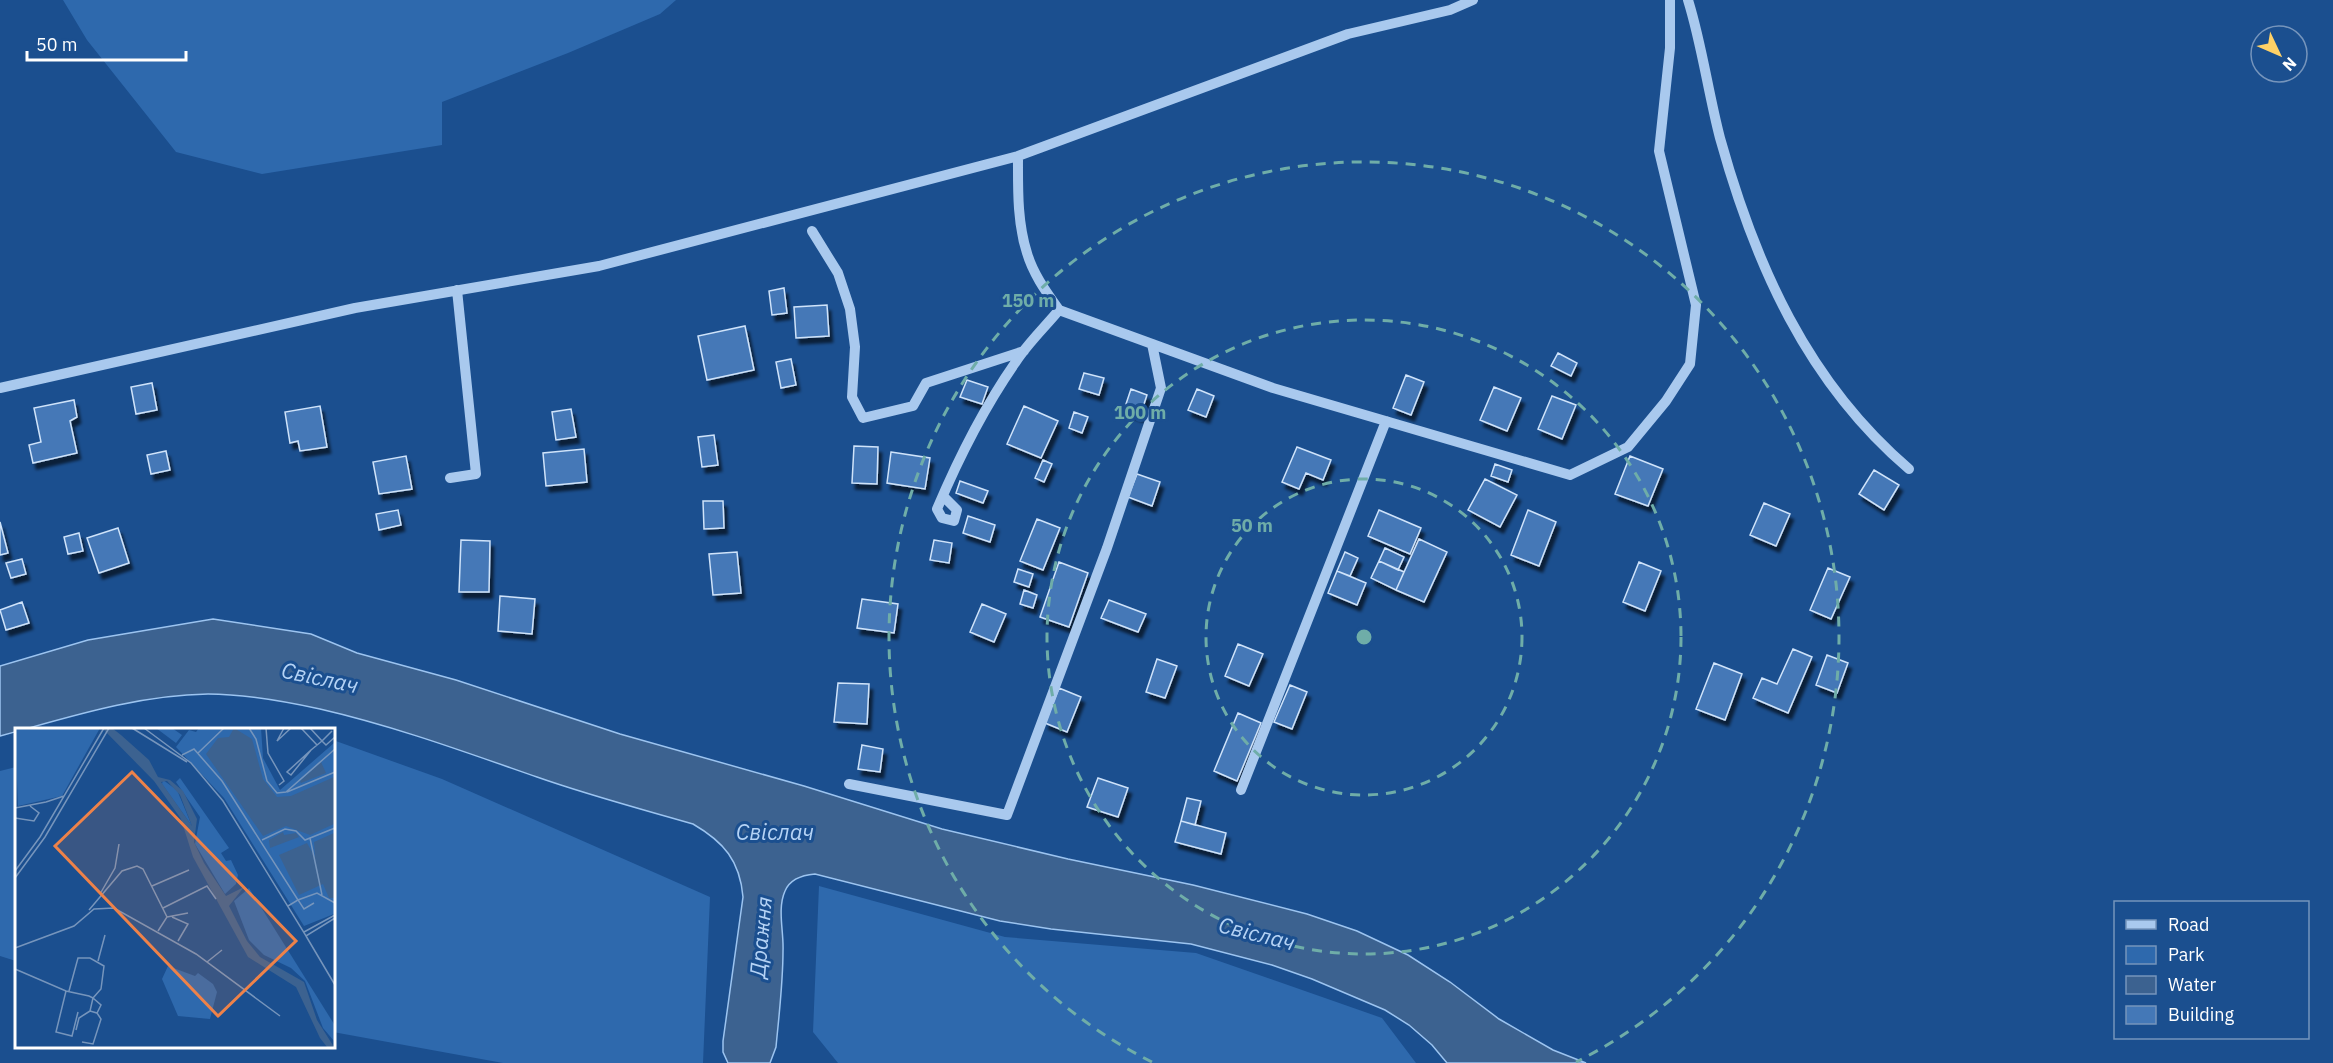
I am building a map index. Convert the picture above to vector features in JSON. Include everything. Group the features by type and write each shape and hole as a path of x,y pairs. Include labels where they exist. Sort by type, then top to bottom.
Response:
{"street":[{"path":"0,388 355,308 599,266 675,244 1018,156 1348,34 1450,10 1473,0"},
{"path":"1018,156 1019,211 1027,254 1041,284 1059,310 1273,388 1570,475 1628,447 1666,400 1690,364 1696,305 1659,151 1670,48 1670,0"},
{"path":"1688,0 1698,31 1720,136 1750,235 1767,277 1786,315 1839,397 1890,453 1909,469"},
{"path":"812,231 838,273 850,309 855,347 852,397 863,418 913,406 926,383 1024,351"},
{"path":"450,478 476,474 457,290"},
{"path":"943,496 976,423 1024,351 1059,310"},
{"path":"849,784 1007,815 1107,548 1161,388 1152,344"},
{"path":"1240,790 1386,421"}],"green space":[{"path":"63,0 676,0 660,14 442,102 442,145 262,174 176,152 87,40"},
{"path":"334,740 442,779 710,897 703,1063 503,1063 334,1032"},
{"path":"15,767 15,961 0,956 0,771"},
{"path":"819,886 1005,937 1196,953 1382,1018 1416,1063 838,1063 813,1032"}],"water":[{"name":"Свіслач","path":"213,619 311,634 357,653 456,680 620,734 804,786 942,829 1068,859 1193,885 1307,914 1357,931 1408,955 1450,982 1499,1019 1553,1050 1586,1063 1447,1063 1432,1045 1409,1025 1385,1010 1272,965 1191,944 1051,929 1000,921 815,874 794,881 787,887 783,898 781,913 782,987 776,1047 770,1063 728,1063 723,1052 723,1041 743,897 734,863 722,846 704,831 693,824 576,790 375,723 320,709 250,697 208,694 154,698 29,728 15,728 15,732 0,736 0,666 88,640"}],"building":[{"path":"784,288 787,313 772,315 769,291"},
{"path":"827,305 829,336 796,338 794,307"},
{"path":"745,326 754,370 707,380 698,336"},
{"path":"1558,353 1577,363 1571,376 1551,366"},
{"path":"791,359 796,385 781,388 776,362"},
{"path":"1084,373 1104,378 1099,395 1079,389"},
{"path":"1406,375 1424,382 1411,415 1393,408"},
{"path":"967,380 988,387 982,404 960,397"},
{"path":"152,383 157,410 136,414 131,387"},
{"path":"1494,387 1521,398 1507,431 1480,420"},
{"path":"1131,389 1147,395 1140,416 1124,410"},
{"path":"1197,389 1214,396 1206,417 1188,410"},
{"path":"1552,396 1576,405 1562,439 1538,429"},
{"path":"74,400 77,417 70,421 77,453 33,463 29,445 41,442 34,408"},
{"path":"320,406 327,447 300,451 298,441 290,443 285,412"},
{"path":"1024,406 1058,421 1041,458 1007,444"},
{"path":"571,409 576,437 556,440 552,412"},
{"path":"1074,412 1088,417 1082,433 1069,428"},
{"path":"714,435 718,465 702,467 698,437"},
{"path":"854,446 878,447 877,484 852,483"},
{"path":"1297,447 1331,460 1323,480 1306,473 1299,489 1282,482"},
{"path":"584,449 587,482 546,486 543,453"},
{"path":"166,451 170,470 151,474 147,455"},
{"path":"891,452 930,458 925,489 887,483"},
{"path":"406,456 412,489 379,494 373,462"},
{"path":"1630,456 1663,469 1648,506 1615,494"},
{"path":"1043,460 1052,464 1044,482 1035,478"},
{"path":"1495,464 1512,470 1508,482 1491,476"},
{"path":"1874,470 1899,485 1884,510 1859,494"},
{"path":"1137,474 1160,482 1152,506 1128,497"},
{"path":"1485,479 1517,495 1500,527 1468,510"},
{"path":"960,481 988,491 983,503 956,493"},
{"path":"703,501 723,501 724,528 704,529"},
{"path":"1764,503 1790,514 1776,546 1750,535"},
{"path":"398,510 401,525 379,530 376,514"},
{"path":"1379,510 1421,528 1410,554 1368,536"},
{"path":"1528,510 1556,522 1539,566 1511,555"},
{"path":"968,516 995,525 990,542 963,533"},
{"path":"1037,519 1060,528 1043,570 1020,561"},
{"path":"0,522 8,553 0,555"},
{"path":"118,528 129,563 99,573 87,538"},
{"path":"79,533 83,551 68,554 64,537"},
{"path":"1419,539 1447,552 1424,602 1396,590"},
{"path":"461,540 490,541 489,592 459,592"},
{"path":"934,540 952,543 949,563 930,560"},
{"path":"1385,548 1404,557 1398,570 1379,561"},
{"path":"737,552 741,593 713,595 709,554"},
{"path":"1345,552 1358,558 1350,576 1337,571"},
{"path":"22,559 26,574 11,578 6,563"},
{"path":"1379,561 1404,572 1396,590 1371,578"},
{"path":"1059,562 1088,573 1069,627 1040,617"},
{"path":"1639,562 1661,571 1645,611 1623,602"},
{"path":"1828,568 1850,577 1831,619 1810,610"},
{"path":"1018,569 1033,574 1029,587 1014,582"},
{"path":"1337,571 1366,583 1357,605 1328,593"},
{"path":"1024,590 1037,595 1033,608 1020,604"},
{"path":"500,596 535,599 532,634 498,631"},
{"path":"862,599 898,604 894,633 857,628"},
{"path":"1109,600 1146,614 1138,632 1101,618"},
{"path":"22,602 29,623 6,630 0,610"},
{"path":"982,604 1006,614 994,642 970,632"},
{"path":"1238,644 1263,654 1249,686 1225,676"},
{"path":"1793,649 1812,657 1788,713 1753,698 1762,678 1777,684"},
{"path":"1827,655 1848,663 1837,693 1816,685"},
{"path":"1157,659 1177,666 1165,698 1146,692"},
{"path":"1714,663 1742,674 1725,720 1696,709"},
{"path":"838,683 869,684 867,724 834,722"},
{"path":"1290,685 1307,692 1292,729 1274,722"},
{"path":"1059,688 1081,697 1067,732 1045,723"},
{"path":"1238,713 1261,723 1237,781 1214,771"},
{"path":"862,745 883,749 880,772 858,769"},
{"path":"1098,778 1128,788 1118,817 1087,807"},
{"path":"1187,798 1201,801 1195,825 1181,821"},
{"path":"1181,821 1226,833 1221,854 1175,842"}],"water label":[{"name":"Дражня","path":"760,937"}]}
